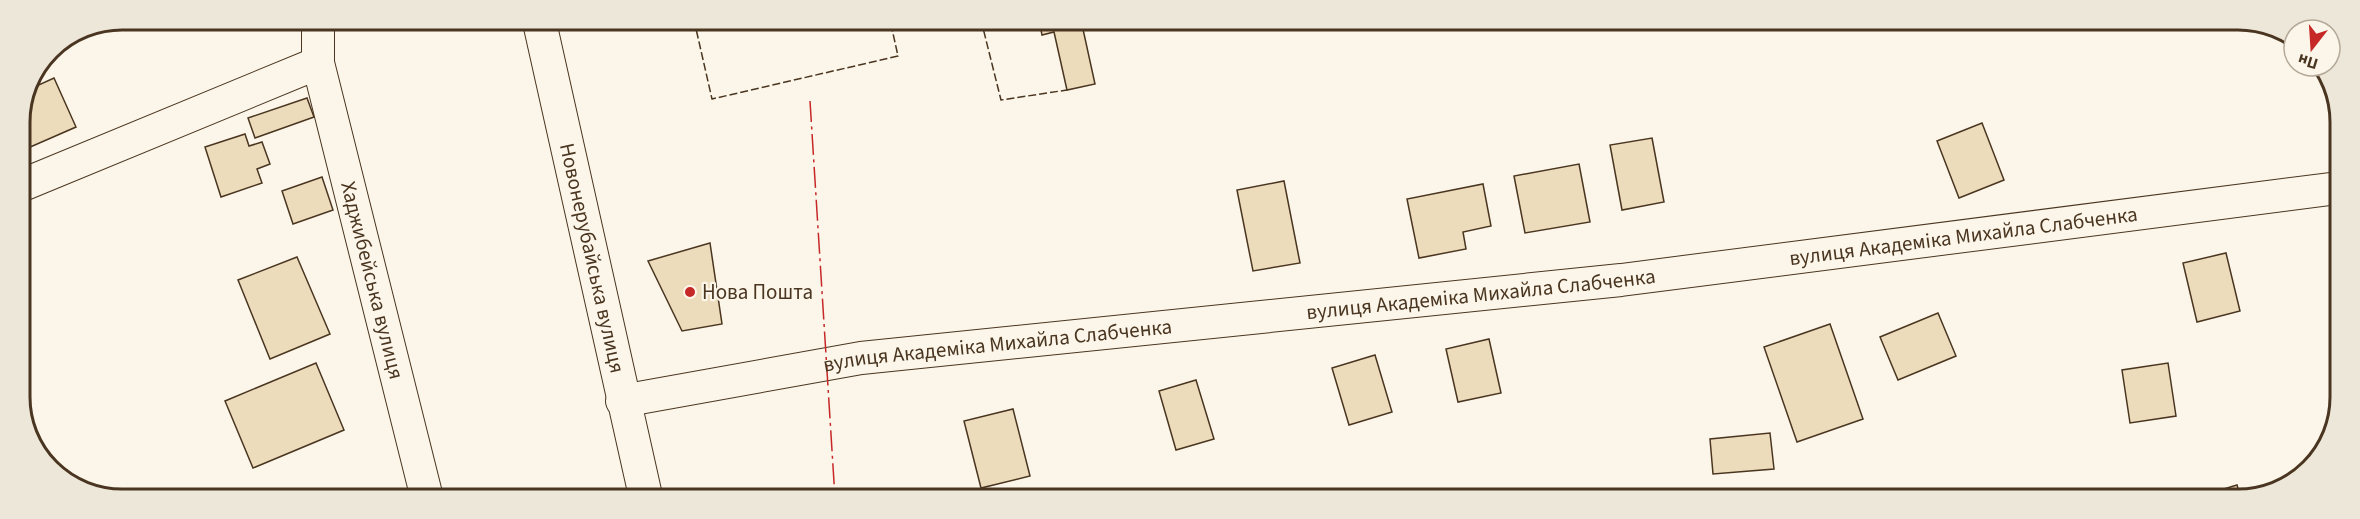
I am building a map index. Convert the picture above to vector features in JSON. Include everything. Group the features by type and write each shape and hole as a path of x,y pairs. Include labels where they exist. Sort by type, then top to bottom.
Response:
{"street":[{"name":"Хаджибейська вулиця","path":"318,30 318,63 425,489"},
{"name":"Новонерубайська вулиця","path":"541,30 622,400 644,489"},
{"path":"30,182 318,63"},
{"name":"вулиця Академіка Михайла Слабченка","path":"622,400 861,358 1621,280 2330,189"}],"building":[{"path":"1041,30 1083,30 1095,84 1067,90 1054,32 1042,35"},
{"path":"54,78 76,127 30,147 30,116 37,86"},
{"path":"307,98 314,117 255,138 248,118"},
{"path":"1982,123 2004,180 1959,198 1937,141"},
{"path":"245,134 249,146 262,142 270,164 257,169 262,183 221,197 205,147"},
{"path":"1652,138 1664,202 1622,210 1610,145"},
{"path":"1579,164 1590,222 1525,233 1514,176"},
{"path":"322,177 333,210 293,224 282,191"},
{"path":"1284,181 1300,263 1253,271 1237,190"},
{"path":"1483,184 1491,226 1463,232 1466,249 1419,258 1407,199"},
{"name":"Нова Пошта","path":"710,243 722,324 682,331 648,261"},
{"path":"2226,253 2240,311 2197,322 2183,263"},
{"path":"297,257 330,334 270,359 238,280"},
{"path":"1938,313 1956,356 1898,380 1880,337"},
{"path":"1830,324 1863,419 1797,442 1764,347"},
{"path":"1489,339 1501,393 1458,402 1446,349"},
{"path":"1375,355 1392,412 1349,425 1332,368"},
{"path":"316,363 344,430 253,468 225,401"},
{"path":"2168,363 2176,416 2130,423 2122,370"},
{"path":"1196,380 1214,439 1176,450 1159,391"},
{"path":"1013,409 1030,476 981,488 964,421"},
{"path":"1770,433 1774,469 1713,474 1710,439"},
{"path":"2237,485 2238,489 2238,489 2224,489"}],"fence":[{"path":"696,30 712,99 898,56 892,30"},
{"path":"984,30 1001,100 1067,90"}],"power":[{"path":"810,101 834,489"}],"place":[{"name":"Нова Пошта","path":"690,292"}]}
